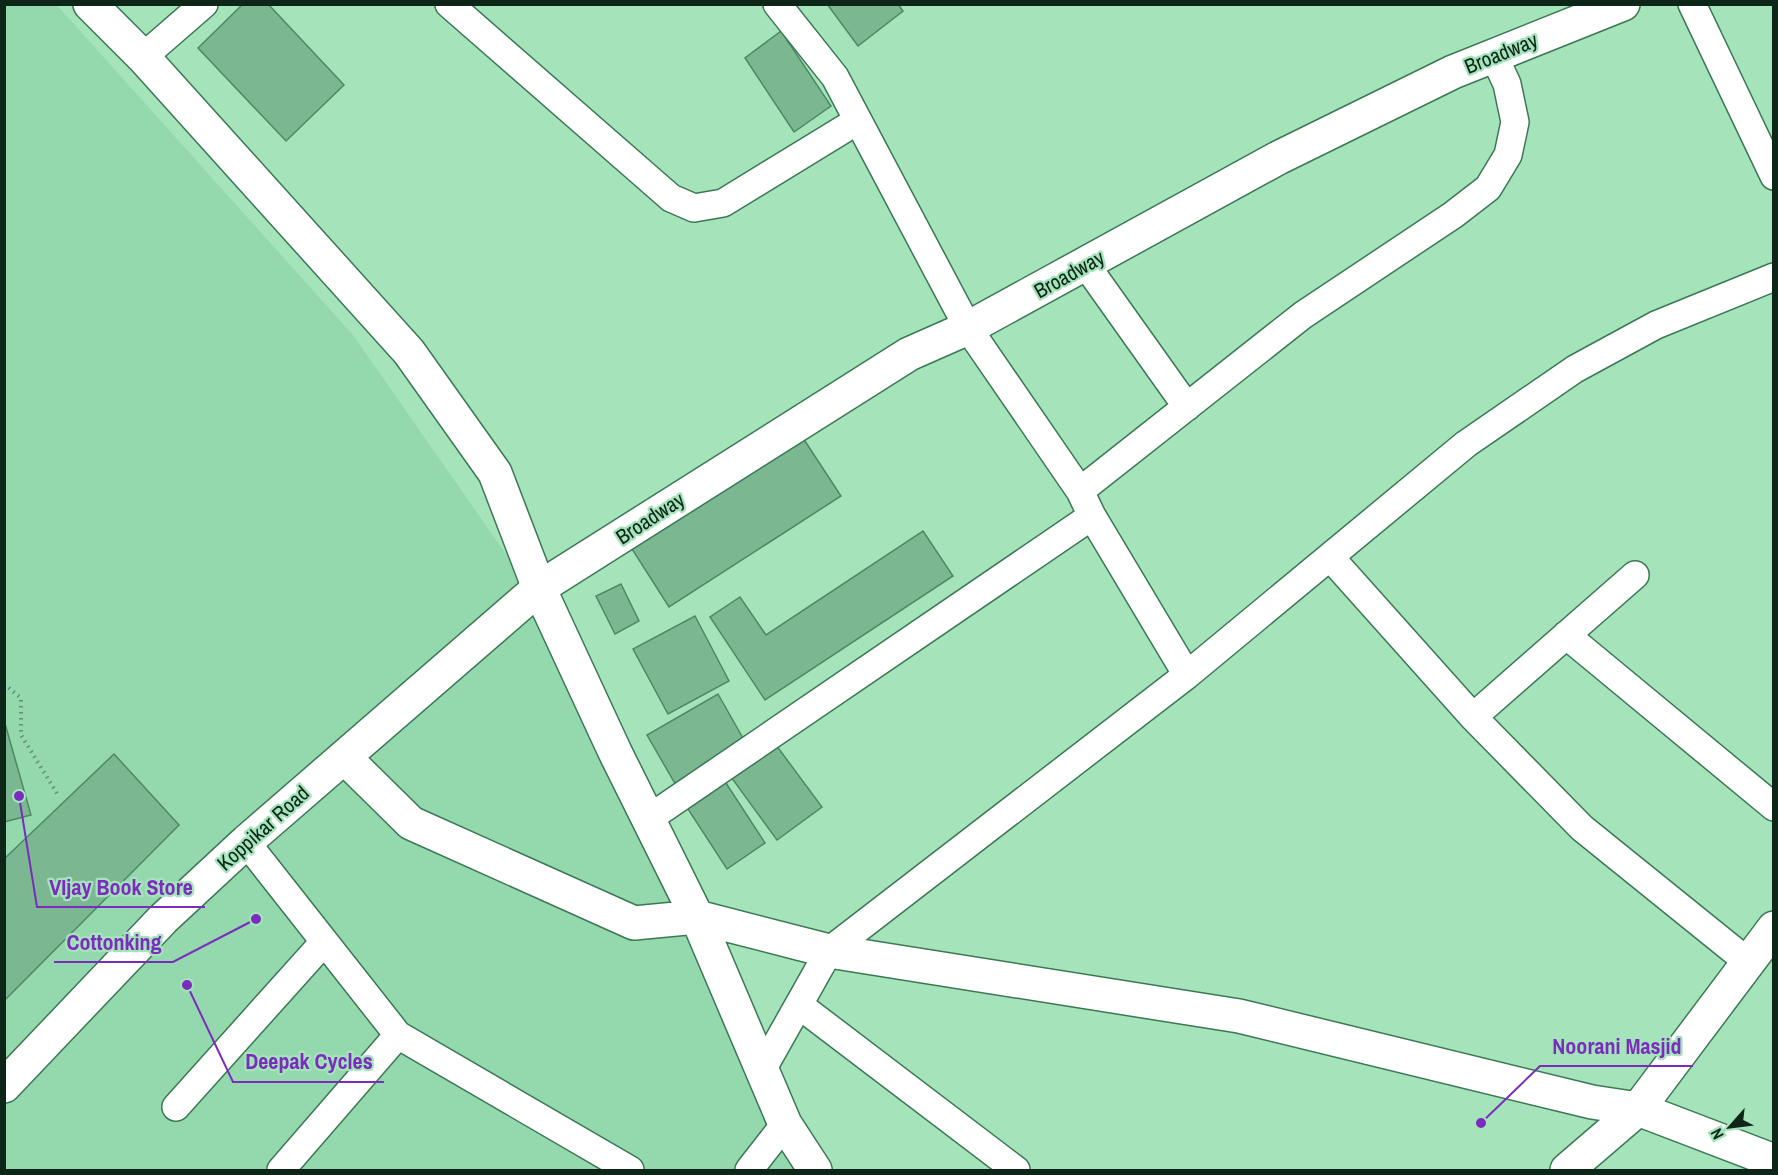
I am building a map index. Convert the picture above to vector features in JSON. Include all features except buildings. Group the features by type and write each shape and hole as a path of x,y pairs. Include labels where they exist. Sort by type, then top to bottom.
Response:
{"street":[{"path":"90,4 143,57 410,352 495,473 539,588 697,917 785,1124 815,1170"},
{"path":"143,57 204,4"},
{"path":"449,4 671,198 694,208 723,203 857,121"},
{"path":"777,4 835,77 968,328 1080,491 1092,516 1187,675"},
{"name":"Broadway","path":"539,588 909,354 968,328 1278,158 1453,72 1623,4"},
{"path":"1692,4 1773,176"},
{"path":"1080,491 1303,315 1453,215 1488,188 1508,155 1515,122 1507,84 1494,56"},
{"path":"1086,264 1186,407"},
{"path":"762,1070 829,951 1187,675 1466,444 1575,369 1656,325 1773,277"},
{"path":"648,819 1092,516"},
{"path":"1330,557 1473,717 1582,828 1748,962"},
{"path":"1473,717 1635,575"},
{"name":"Koppikar Road","path":"4,1086 163,919 246,842 539,588"},
{"path":"1566,635 1773,807"},
{"path":"344,757 411,823 634,923 697,917 829,951 1239,1016 1592,1102 1638,1109 1773,1161"},
{"path":"246,842 398,1035 630,1170"},
{"path":"1567,1170 1638,1109 1773,928"},
{"path":"176,1107 324,942"},
{"path":"799,1005 1016,1170"},
{"path":"281,1170 398,1035"},
{"path":"749,1170 785,1124"}],"path":[{"path":"4,684 21,698 21,735 58,795"}],"shaded area":[{"path":"56,4 353,335 515,567 807,1170 5,1170 4,5"}],"place":[{"name":"VIjay Book Store","path":"19,796"},
{"name":"Cottonking","path":"256,919"},
{"name":"Deepak Cycles","path":"187,985"},
{"name":"Noorani Masjid","path":"1481,1123"}]}
